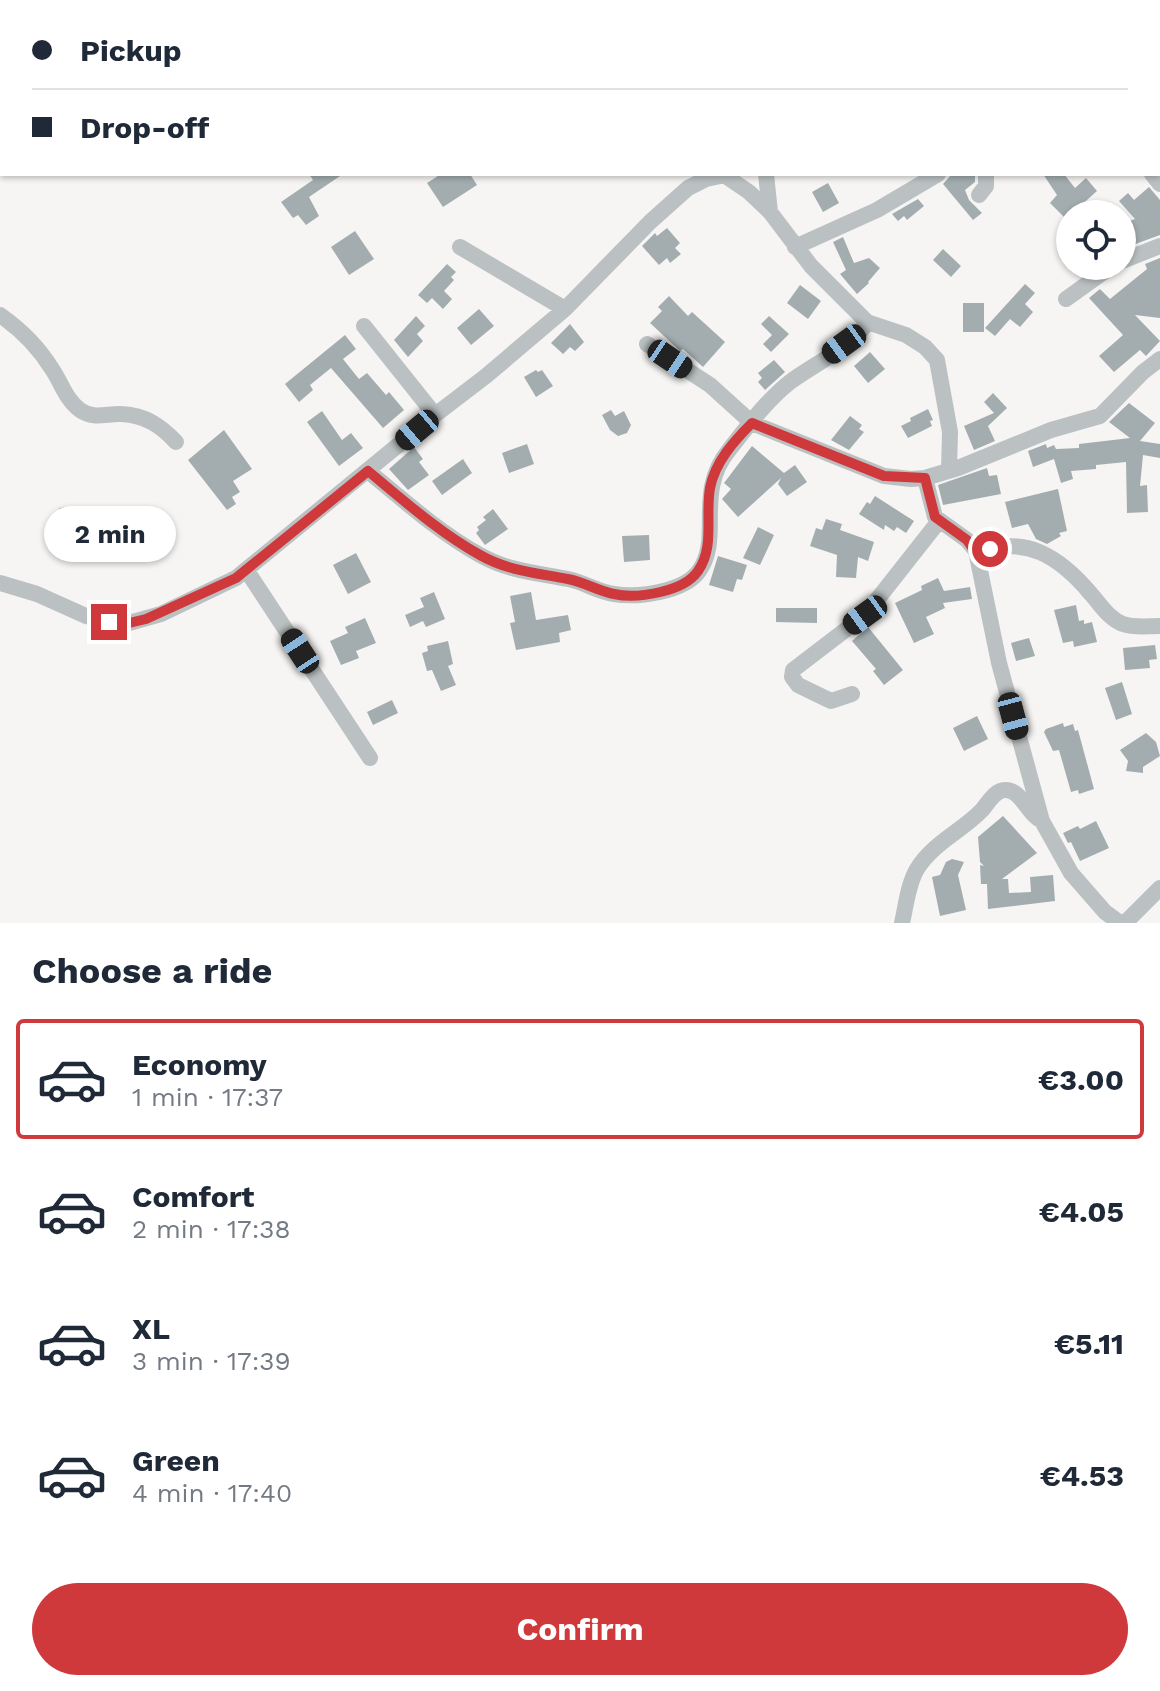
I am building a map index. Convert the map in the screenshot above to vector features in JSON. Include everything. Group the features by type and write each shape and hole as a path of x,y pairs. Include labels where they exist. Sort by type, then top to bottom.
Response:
{"street":[{"path":"0,583 37,594 86,616 129,623 161,614 247,571 435,415 496,369 565,309 650,222 688,188 697,182 723,176"},
{"path":"728,176 770,212 795,247 850,308 867,322 906,335 925,347 937,360 950,432 949,470"},
{"path":"766,176 770,212"},
{"path":"795,247 877,210 935,176"},
{"path":"979,195 986,186 986,176"},
{"path":"1136,255 1160,246"},
{"path":"460,247 565,309"},
{"path":"1066,299 1092,280"},
{"path":"0,315 25,335 72,403 81,411 92,416 122,414 139,417 156,423 176,442"},
{"path":"368,471 462,544 493,562 521,571 581,582 615,594 640,594 683,586 700,569 708,549 709,500 713,478 722,458 786,385 857,335 867,322"},
{"path":"364,326 435,415"},
{"path":"647,344 710,385 752,423 884,476 925,478 1051,430 1100,416 1160,359"},
{"path":"925,478 931,508 939,521 967,540 977,554 999,663 1042,821 1071,873 1105,912 1122,923 1160,888"},
{"path":"852,694 831,701 798,685 792,677 793,670 865,615 939,521"},
{"path":"977,554 1005,545 1030,549 1075,577 1119,622 1133,626 1160,626"},
{"path":"247,571 370,758"},
{"path":"902,923 918,868 997,793 1005,790 1015,792 1032,816 1042,821"}],"building":[{"path":"310,176 340,176 309,197 319,216 306,225 298,215 293,218 281,202 313,180"},
{"path":"438,176 471,176 477,185 443,207 427,183"},
{"path":"950,176 975,176 975,182 965,190 969,200 982,213 973,220 943,184"},
{"path":"1044,176 1066,176 1075,188 1086,178 1097,191 1087,200 1056,200 1056,209 1050,203 1057,195"},
{"path":"828,183 839,203 823,212 812,192"},
{"path":"1149,187 1160,200 1160,235 1136,244 1136,200"},
{"path":"1128,193 1134,200 1120,200"},
{"path":"918,199 924,206 907,220 904,216 898,221 892,214"},
{"path":"667,228 680,243 675,248 681,254 670,263 667,258 659,265 642,246 655,233 657,236"},
{"path":"355,231 374,259 349,275 331,247"},
{"path":"843,237 854,263 869,258 880,268 857,294 840,274 846,270 833,242"},
{"path":"943,249 961,266 951,277 933,260"},
{"path":"1160,258 1160,318 1135,315 1160,341 1146,356 1140,350 1114,372 1099,356 1123,335 1089,298 1100,289 1110,299 1147,269 1145,264"},
{"path":"447,264 456,272 451,277 454,280 444,291 452,299 443,309 432,298 427,303 418,295"},
{"path":"1025,284 1035,293 1025,304 1033,312 1020,327 1010,319 995,336 985,328"},
{"path":"800,285 821,301 808,319 787,303"},
{"path":"669,296 688,316 692,312 725,342 703,367 650,323 662,311 658,307"},
{"path":"963,303 984,303 984,332 963,332"},
{"path":"479,309 494,326 471,345 457,328"},
{"path":"416,316 425,326 417,334 423,341 408,357 394,340"},
{"path":"769,316 789,334 771,352 763,344 772,335 761,324"},
{"path":"570,324 584,342 575,351 570,347 563,354 551,343"},
{"path":"345,335 356,349 343,359 359,379 367,373 404,410 383,428 331,368 310,385 313,390 299,402 285,384"},
{"path":"870,352 885,369 868,383 854,366"},
{"path":"774,360 785,372 765,390 758,382 762,378 758,373"},
{"path":"542,370 553,386 536,397 524,377"},
{"path":"993,393 1007,408 988,426 995,441 974,450 964,426 994,413 984,402"},
{"path":"1129,403 1155,423 1140,441 1160,444 1160,458 1143,455 1140,486 1147,485 1148,512 1127,513 1126,462 1071,471 1073,479 1061,483 1054,459 1033,467 1028,451 1046,444 1047,448 1054,445 1056,449 1079,448 1079,444 1130,438 1109,422"},
{"path":"928,409 932,426 908,438 901,426"},
{"path":"611,410 615,416 624,411 631,425 627,433 618,436 610,430 602,415"},
{"path":"322,411 342,440 351,433 363,448 339,466 307,422"},
{"path":"850,416 862,425 859,429 864,432 849,450 831,440"},
{"path":"224,430 252,469 233,481 240,492 232,497 236,504 227,510 188,460"},
{"path":"527,444 534,464 509,473 502,453"},
{"path":"752,446 784,473 795,465 807,482 787,496 778,484 781,478 738,517 722,499 731,489 724,483"},
{"path":"414,447 423,459 419,462 429,475 408,490 389,469"},
{"path":"463,459 472,473 442,495 432,481"},
{"path":"987,468 989,476 997,475 1001,494 943,505 938,485"},
{"path":"1058,489 1067,531 1059,533 1061,536 1047,544 1036,539 1028,524 1012,528 1005,502"},
{"path":"875,496 914,521 906,533 897,527 894,531 885,525 884,530 859,514"},
{"path":"74,507 87,526 76,533 59,508"},
{"path":"493,509 508,529 485,545 476,533 479,530 477,527"},
{"path":"123,517 132,539 123,544 108,525"},
{"path":"826,519 842,524 840,530 874,542 868,561 858,557 856,578 836,577 837,555 810,546 816,528 822,530"},
{"path":"758,527 774,535 760,565 743,558"},
{"path":"649,535 650,560 624,562 622,536"},
{"path":"356,553 371,582 348,594 333,565"},
{"path":"718,556 747,565 742,580 737,579 733,592 709,585"},
{"path":"938,578 944,591 970,587 972,599 943,603 945,608 926,617 934,634 914,643 895,603"},
{"path":"434,592 445,619 426,627 423,621 410,627 405,615 424,607 420,598"},
{"path":"531,592 536,620 568,615 571,630 559,633 560,642 516,650 510,623 515,622 510,596"},
{"path":"1076,605 1079,621 1084,620 1084,624 1092,622 1097,642 1074,647 1073,641 1063,643 1054,610"},
{"path":"776,608 817,608 817,623 776,622"},
{"path":"365,618 376,643 356,651 359,658 341,665 330,641 348,633 345,627"},
{"path":"868,627 903,670 884,685 873,671 876,669 852,641"},
{"path":"1029,638 1035,656 1016,661 1011,643"},
{"path":"448,641 453,664 448,666 456,685 441,691 432,670 427,671 422,653 428,651 427,646"},
{"path":"1155,645 1157,659 1149,660 1150,668 1125,670 1123,648"},
{"path":"1122,682 1132,714 1116,720 1105,688"},
{"path":"392,700 398,713 373,725 367,712"},
{"path":"977,716 988,739 964,751 953,728"},
{"path":"1063,723 1064,727 1073,724 1075,731 1078,730 1094,789 1079,794 1078,790 1071,792 1059,750 1053,751 1044,732"},
{"path":"1146,733 1156,742 1160,756 1143,767 1143,773 1126,771 1128,761 1120,750"},
{"path":"1003,816 1037,853 1002,879 1008,879 1009,893 1031,892 1030,877 1053,875 1055,901 988,909 987,884 981,884 980,865 984,866 980,862 978,837"},
{"path":"1096,821 1109,848 1080,861 1063,833"},
{"path":"952,859 964,862 958,875 966,910 940,916 932,877 940,875 946,862"}],"route":[{"path":"109,622 129,623 161,614 236,578 368,471 462,544 501,565 566,578 615,594 640,594 683,586 705,560 713,478 722,458 752,423 884,476 925,478 935,517 967,540 977,554 990,549"}]}
